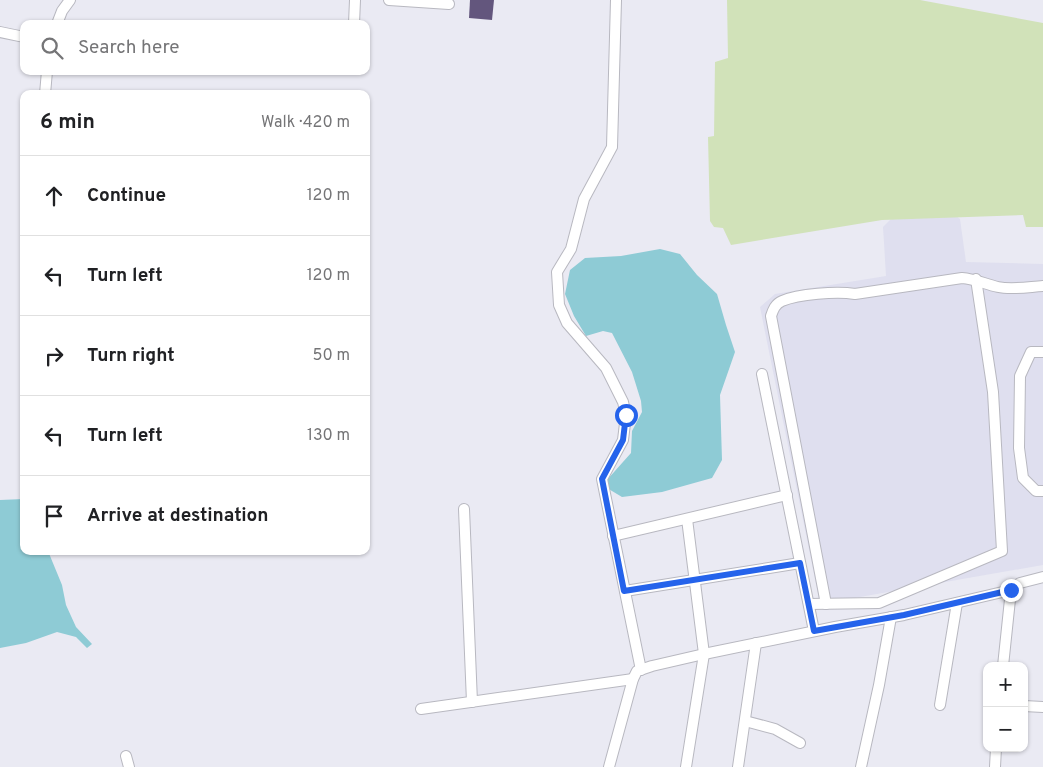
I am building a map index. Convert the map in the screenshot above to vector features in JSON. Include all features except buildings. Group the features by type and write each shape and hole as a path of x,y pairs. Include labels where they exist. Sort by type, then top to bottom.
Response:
{"street":[{"path":"59,20 70,0"},
{"path":"354,20 355,0"},
{"path":"389,0 449,4"},
{"path":"616,0 612,147 584,199 571,249 557,272 559,305 567,323 606,368 623,402 626,415 623,440 602,479 641,670"},
{"path":"0,32 20,36"},
{"path":"46,90 47,75"},
{"path":"826,604 771,316 774,308 781,301 805,296 844,292 855,294 962,278 976,279 997,287 1043,286"},
{"path":"809,604 879,603 1002,551 993,392 976,279"},
{"path":"1043,352 1032,352 1020,376 1019,448 1023,478 1036,491 1043,491"},
{"path":"762,374 814,631"},
{"path":"613,536 787,495"},
{"path":"464,509 472,702"},
{"path":"686,767 704,654 687,519"},
{"path":"624,591 800,563"},
{"path":"608,767 633,679 637,672 641,670 704,654 957,603 1011,590 1020,583 1043,577"},
{"path":"1002,662 1011,590"},
{"path":"940,705 957,603"},
{"path":"861,767 878,694 891,617"},
{"path":"738,767 756,643"},
{"path":"421,709 633,679"},
{"path":"1028,706 1043,707"},
{"path":"745,721 775,729 800,743"},
{"path":"995,767 996,752"},
{"path":"126,756 129,767"}],"shaded area":[{"path":"952,213 960,219 966,262 1043,264 1043,565 820,604 760,307 775,294 886,276 883,227 894,216"}],"green space":[{"path":"727,0 920,0 1043,23 1043,227 1026,227 1023,215 882,220 731,245 723,228 714,227 710,221 708,137 714,136 715,62 728,58"}],"water":[{"path":"660,249 680,254 697,275 717,294 735,352 720,395 722,460 712,478 662,492 622,497 607,488 606,481 631,453 632,431 642,412 641,401 632,372 612,333 603,331 586,336 574,316 565,294 570,270 585,258 621,256"},
{"path":"20,499 20,555 50,555 62,585 66,605 76,627 92,644 87,648 76,637 57,632 26,643 0,648 0,500"}],"route":[{"path":"626,415 623,440 602,479 624,591 800,563 814,631 904,615 1011,590"}]}
